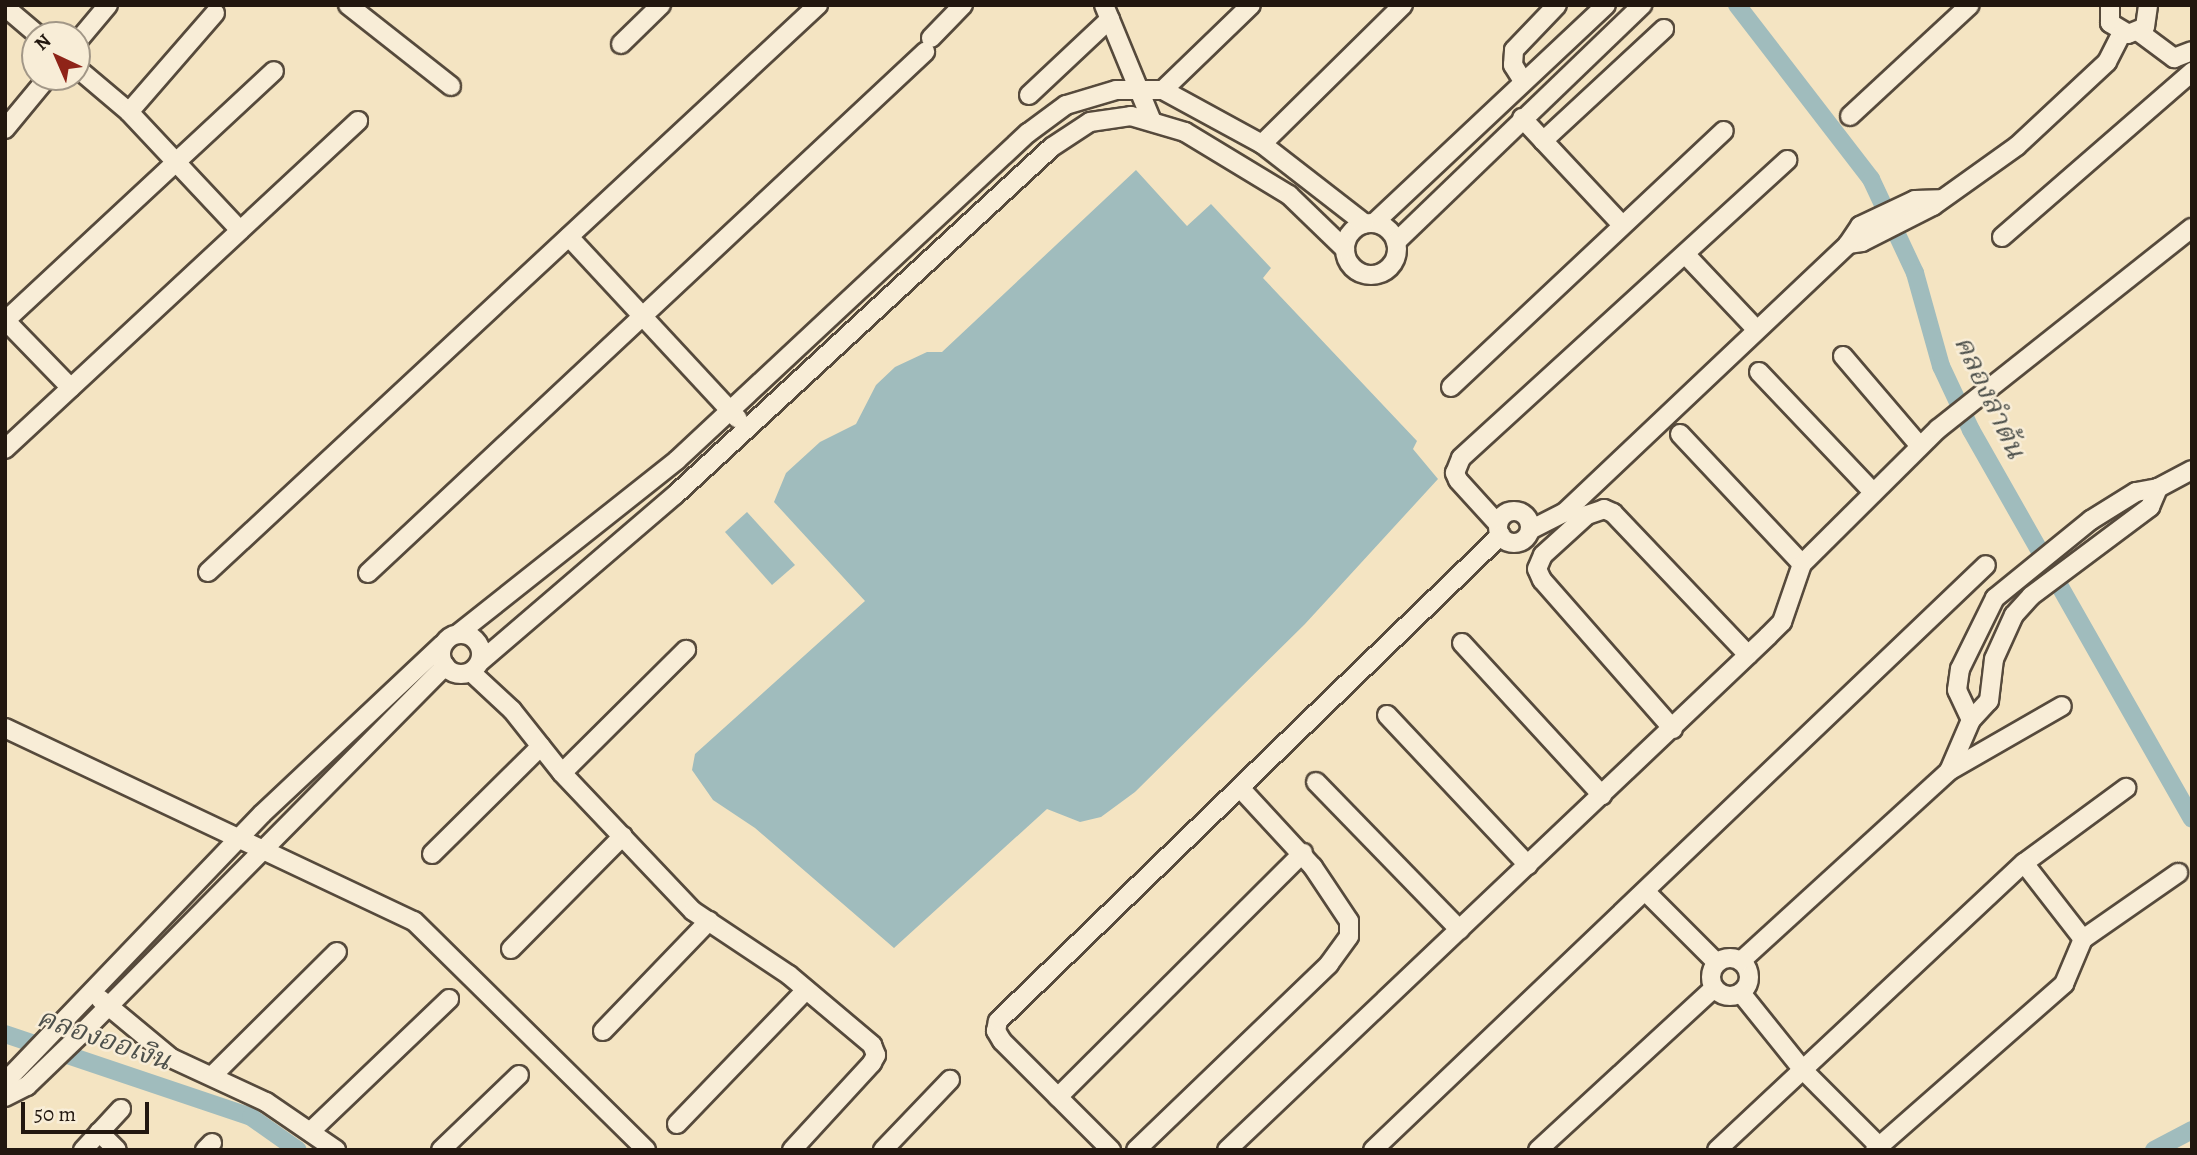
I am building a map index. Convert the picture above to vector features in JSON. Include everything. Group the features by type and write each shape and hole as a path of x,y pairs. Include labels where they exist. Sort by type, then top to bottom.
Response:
{"street":[{"path":"91,25 108,5"},
{"path":"348,5 451,86"},
{"path":"621,44 661,5"},
{"path":"208,572 818,5"},
{"path":"368,573 928,45 963,5"},
{"path":"1163,90 1251,5"},
{"path":"1262,144 1403,5"},
{"path":"1523,81 1513,65 1514,50 1558,5"},
{"path":"1396,242 1642,5"},
{"path":"1850,116 1970,5"},
{"path":"2110,5 2110,23 2174,58 2192,51"},
{"path":"1787,160 1461,458 1455,473 1458,480 1499,529 1517,542 1530,530 1564,513 1756,329 1857,238 1917,206 1941,199 2017,146 2107,62 2130,33 2149,20 2148,5"},
{"path":"1345,249 1348,238 1369,223 1604,7"},
{"path":"5,8 21,21"},
{"path":"1029,95 1107,12 1151,119"},
{"path":"129,113 215,13"},
{"path":"1543,141 1664,29"},
{"path":"1577,31 1595,48"},
{"path":"71,388 6,321 274,71"},
{"path":"2002,237 2192,72"},
{"path":"91,80 129,113 240,230"},
{"path":"5,1082 64,1016 239,837 442,645 677,460 1050,115 1088,96 1140,88 1163,90 1262,144 1369,223 1388,229 1396,242 1396,258 1379,274 1356,270 1345,249 1289,195 1185,132 1151,119 1115,116 1071,132 748,429 475,667 456,674 445,666 442,645"},
{"path":"5,128 36,91"},
{"path":"1522,118 1622,225"},
{"path":"5,449 358,121"},
{"path":"1451,387 1724,131"},
{"path":"1227,1150 1673,729 1782,622 1802,564 1920,446 1938,429 2191,231"},
{"path":"569,237 748,429"},
{"path":"901,251 919,270"},
{"path":"1686,255 1756,329"},
{"path":"1843,355 1920,446"},
{"path":"1759,372 1873,492"},
{"path":"1680,435 1802,564"},
{"path":"1971,720 1956,690 1980,625 1995,598 2091,520 2136,492 2158,488 2192,470"},
{"path":"1949,771 1971,720 1989,701 1994,659 2003,635 2031,596 2150,507 2158,488"},
{"path":"1673,729 1542,580 1537,569 1543,555 1587,515 1604,509 1613,513 1748,655"},
{"path":"1111,1150 1002,1041 996,1031 998,1021 1240,788 1499,529 1505,513 1517,511 1528,517 1530,530"},
{"path":"2091,520 2106,541"},
{"path":"1373,1150 1647,893 1986,565"},
{"path":"1980,625 2003,635"},
{"path":"459,633 478,642 475,667 562,773 693,911 806,990 872,1045 876,1055 792,1150"},
{"path":"1462,643 1602,795"},
{"path":"562,773 686,650"},
{"path":"5,1097 37,1077 81,1034 445,666"},
{"path":"1741,961 1949,771 2062,706"},
{"path":"1387,715 1528,865"},
{"path":"5,727 263,848 429,932 646,1150"},
{"path":"432,854 541,746"},
{"path":"1316,782 1460,930"},
{"path":"1136,1150 1341,950 1349,936 1349,920 1303,853 1240,788"},
{"path":"1717,1150 2024,863 2126,788"},
{"path":"511,949 623,836"},
{"path":"1058,1097 1303,853"},
{"path":"2024,863 2083,939"},
{"path":"1741,993 1802,1069 1877,1148 2049,1002 2064,984 2083,939 2178,873"},
{"path":"1647,893 1717,963"},
{"path":"603,1031 709,921"},
{"path":"212,1076 337,951"},
{"path":"1729,958 1741,961 1750,974 1741,993 1727,997 1714,988 1711,975 1717,963 1729,958"},
{"path":"1538,1150 1714,988"},
{"path":"89,990 171,1058 212,1076 311,1131 336,1150"},
{"path":"677,1124 806,990"},
{"path":"311,1131 449,999"},
{"path":"442,1150 519,1075"},
{"path":"883,1150 950,1080"},
{"path":"83,1150 121,1109"},
{"path":"99,1132 117,1150"}],"water":[{"path":"1136,170 1187,226 1211,204 1271,268 1263,278 1417,441 1413,449 1438,479 1305,624 1135,792 1101,817 1080,822 1047,809 894,948 755,828 713,800 692,770 695,754 865,601 774,502 786,473 820,442 856,424 876,385 895,367 927,352 942,352"},
{"path":"747,512 795,565 772,585 725,532"}],"waterway":[{"name":"คลองลำต้น","path":"1737,5 1871,179 1915,273 1941,366 1971,430 2192,819"},
{"name":"คลองออเงิน","path":"5,1034 251,1117 298,1150"},
{"path":"2154,1150 2192,1130"}]}
